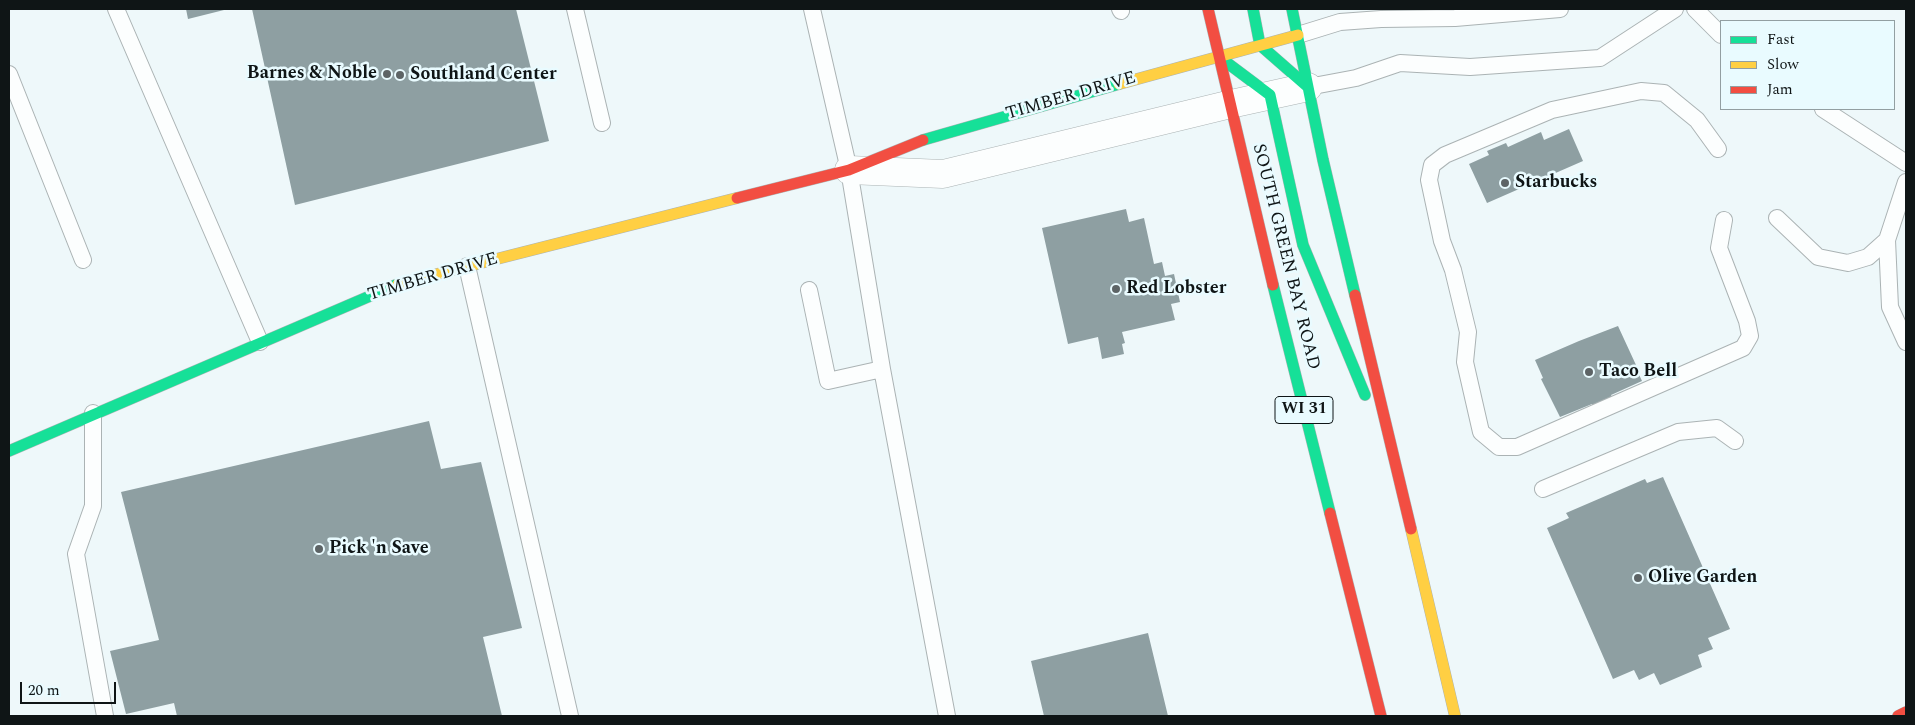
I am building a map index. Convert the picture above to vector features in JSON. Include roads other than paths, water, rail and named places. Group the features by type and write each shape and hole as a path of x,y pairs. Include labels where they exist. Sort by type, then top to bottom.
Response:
{"main road":[{"name":"SOUTH GREEN BAY ROAD","path":"1208,9 1260,232 1380,716"},
{"path":"1252,9 1260,45 1308,87"},
{"path":"1292,9 1323,160 1455,716"},
{"name":"TIMBER DRIVE","path":"9,451 390,286 848,170 925,138 1298,35"},
{"path":"1218,56 1270,95 1303,245 1397,471"},
{"path":"1355,614 1358,670"},
{"path":"1898,716 1906,712"}],"street":[{"name":"TIMBER DRIVE","path":"848,170 943,174 1308,87"}],"lane":[{"path":"116,9 260,342"},
{"path":"576,9 602,123"},
{"path":"812,9 848,170 882,369 946,716"},
{"path":"1298,35 1340,22 1381,19 1456,18 1560,9"},
{"path":"1308,87 1356,78 1400,64 1470,67 1600,58 1675,9"},
{"path":"1695,9 1720,34"},
{"path":"9,74 83,260"},
{"path":"1718,149 1697,120 1664,93 1641,91 1552,110 1445,155 1432,165 1429,180 1442,241 1453,270 1468,332 1465,362 1481,432 1499,447 1518,447 1743,348 1750,336 1748,321 1719,248 1724,220"},
{"path":"1824,110 1906,163"},
{"path":"1906,182 1887,240 1890,307 1906,342"},
{"path":"1777,218 1818,257 1848,263 1868,257 1887,240"},
{"path":"466,266 570,716"},
{"path":"809,290 828,381 882,369"},
{"path":"93,413 93,506 76,554 105,716"},
{"path":"1543,489 1678,432 1717,428 1735,441"}],"place":[{"name":"Barnes & Noble","path":"387,74"},
{"name":"Southland Center","path":"400,75"},
{"name":"Starbucks","path":"1505,183"},
{"name":"Red Lobster","path":"1116,289"},
{"name":"Taco Bell","path":"1589,372"},
{"name":"Pick 'n Save","path":"319,549"},
{"name":"Olive Garden","path":"1638,578"}]}
